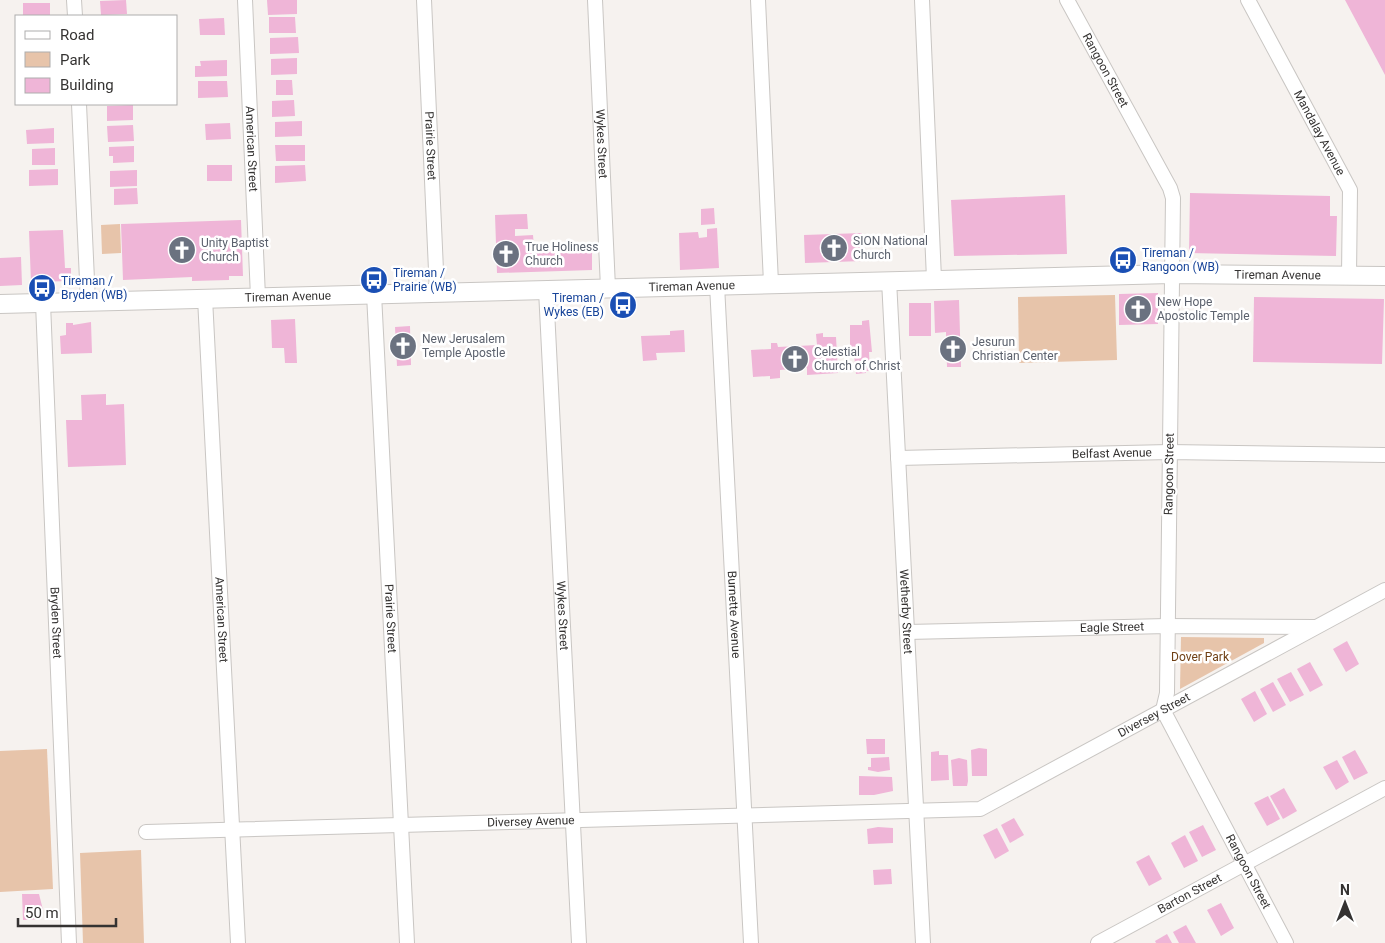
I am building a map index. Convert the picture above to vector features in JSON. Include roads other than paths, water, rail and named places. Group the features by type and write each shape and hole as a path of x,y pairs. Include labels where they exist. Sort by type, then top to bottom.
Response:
{"street":[{"path":"74,0 75,15"},
{"name":"American Street","path":"245,0 258,297"},
{"name":"Prairie Street","path":"424,0 437,293"},
{"name":"Wykes Street","path":"595,0 608,288"},
{"path":"758,0 771,284"},
{"path":"922,0 934,279"},
{"name":"Rangoon Street","path":"1067,0 1170,188 1173,198 1167,693 1163,710 1286,943"},
{"name":"Mandalay Avenue","path":"1248,0 1350,190 1349,276"},
{"path":"79,105 88,302"},
{"name":"Tireman Avenue","path":"0,304 1171,274 1385,276"},
{"name":"Wetherby Street","path":"889,280 923,943"},
{"name":"Burnette Avenue","path":"718,285 751,943"},
{"name":"Wykes Street","path":"546,290 579,943"},
{"name":"Prairie Street","path":"374,294 407,943"},
{"name":"American Street","path":"205,298 238,943"},
{"name":"Bryden Street","path":"43,303 69,943"},
{"name":"Belfast Avenue","path":"898,458 1169,452 1385,455"},
{"name":"Diversey Street","path":"916,811 980,809 1385,590"},
{"name":"Eagle Street","path":"907,632 1167,626 1317,627"},
{"name":"Barton Street","path":"1098,943 1385,788"},
{"name":"Diversey Avenue","path":"146,832 916,811"}],"place":[{"name":"SION National Church","path":"834,248"},
{"name":"Unity Baptist Church","path":"182,250"},
{"name":"True Holiness Church","path":"506,254"},
{"name":"Tireman / Rangoon (WB)","path":"1123,260"},
{"name":"Tireman / Prairie (WB)","path":"374,280"},
{"name":"Tireman / Bryden (WB)","path":"42,288"},
{"name":"Tireman / Wykes (EB)","path":"623,305"},
{"name":"New Hope Apostolic Temple","path":"1138,309"},
{"name":"New Jerusalem Temple Apostle","path":"403,346"},
{"name":"Jesurun Christian Center","path":"953,349"},
{"name":"Celestial Church of Christ","path":"795,359"}],"park label":[{"name":"Dover Park","path":"1200,657"}]}
